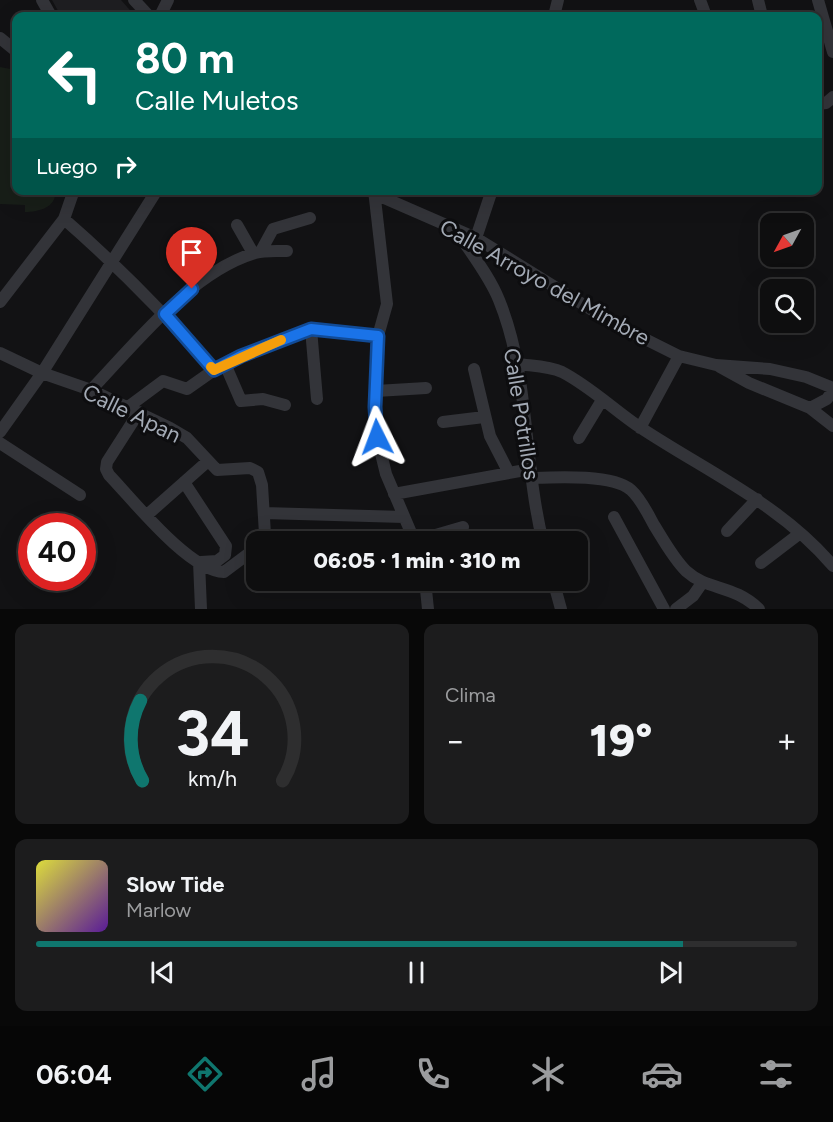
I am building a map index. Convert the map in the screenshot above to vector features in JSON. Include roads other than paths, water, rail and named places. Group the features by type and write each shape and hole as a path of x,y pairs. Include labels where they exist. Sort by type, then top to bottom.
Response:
{"street":[{"path":"134,0 145,12"},
{"path":"822,14 833,52"},
{"path":"0,38 12,48"},
{"path":"0,302 64,219 72,195"},
{"path":"0,432 42,373 154,195"},
{"path":"374,195 386,297 385,315 378,336 377,437 394,494 410,531"},
{"name":"Calle Arroyo del Mimbre","path":"379,195 476,238 613,323 679,356 716,365"},
{"path":"476,238 490,195"},
{"path":"257,252 273,229 310,218"},
{"path":"64,219 112,261 219,367 241,399 246,402 263,399 285,405"},
{"path":"237,225 257,252"},
{"name":"Calle Potrillos","path":"454,228 499,299 518,364 531,473 541,531"},
{"path":"91,390 192,289 223,268 257,252 287,251"},
{"path":"246,556 224,572 199,562 171,542 106,469 107,462 134,409 163,381 187,389 219,367 311,329 378,336"},
{"path":"311,329 316,399"},
{"name":"Calle Apan","path":"0,353 42,373 91,390 134,409 187,438 220,471 250,468 258,472 262,485 265,531"},
{"path":"640,428 679,356"},
{"path":"518,364 562,372 640,428 757,500 799,534 833,566"},
{"path":"716,365 770,369 806,377 833,389 827,399 810,408"},
{"path":"716,365 749,383 810,408 833,426"},
{"path":"474,369 484,417 494,447 509,473"},
{"path":"376,391 426,388"},
{"path":"579,438 602,400"},
{"path":"443,422 484,417"},
{"path":"0,443 80,495"},
{"path":"147,515 208,461"},
{"path":"394,494 509,473 569,477 625,486 637,496 676,560 702,583 737,592 759,609"},
{"path":"184,482 226,546 225,555 217,561 199,562"},
{"path":"727,531 757,500"},
{"path":"264,513 404,517"},
{"path":"614,517 664,609"},
{"path":"449,531 463,527"},
{"path":"761,563 799,534"},
{"path":"199,562 201,609"},
{"path":"676,609 693,596 702,583"},
{"path":"426,591 428,609"},
{"path":"556,591 561,609"}]}
